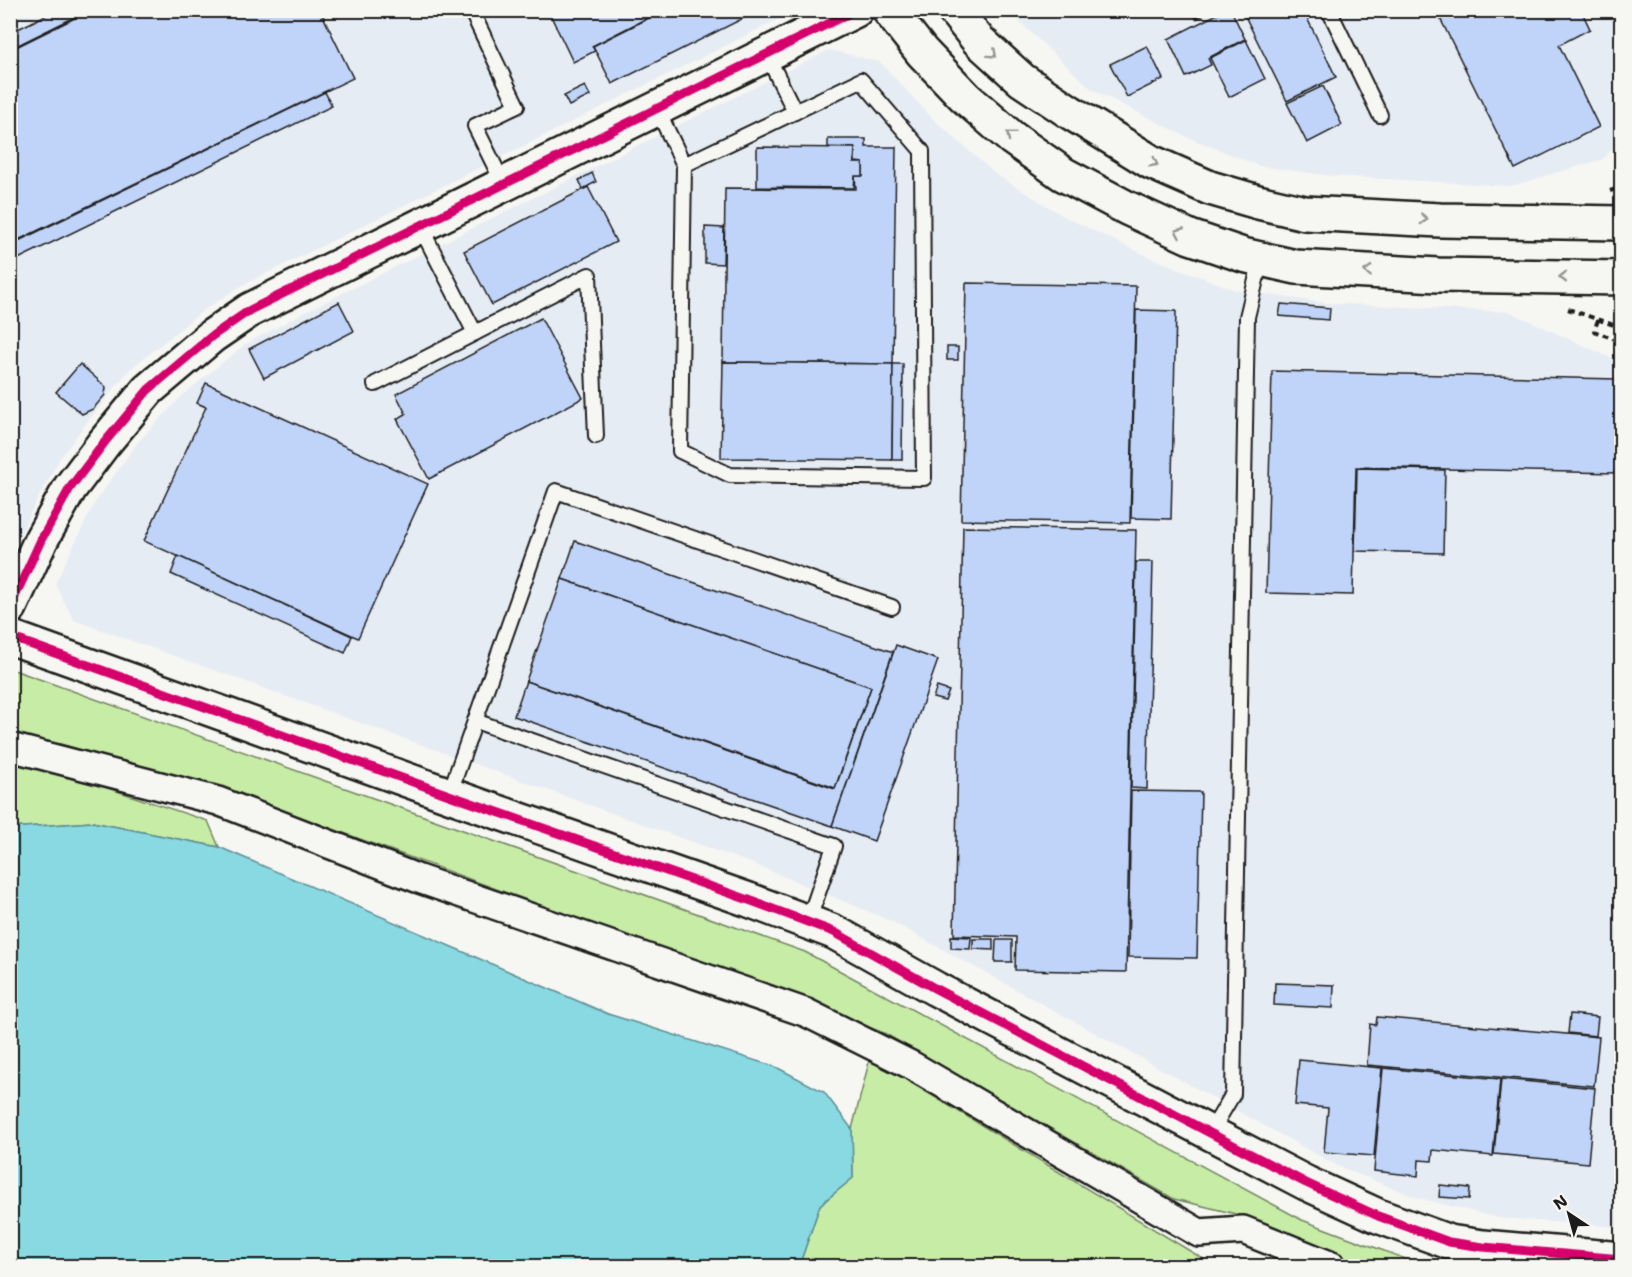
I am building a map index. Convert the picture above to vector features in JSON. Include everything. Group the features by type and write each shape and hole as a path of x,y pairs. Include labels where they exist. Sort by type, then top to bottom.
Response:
{"street":[{"path":"10,607 41,540 70,488 148,390 212,336 250,310 856,10"},
{"path":"889,10 922,52 966,98 1012,138 1063,174 1127,208 1190,237 1243,255 1296,267 1438,274 1622,278"},
{"path":"954,10 978,40 1022,80 1151,162 1210,188 1305,213 1440,220 1622,223"},
{"path":"10,637 834,932 936,989 1306,1183 1378,1216 1449,1242 1481,1257 1622,1259"},
{"path":"10,747 218,801 419,879 807,1013 911,1065 1199,1233 1243,1230 1332,1266"}],"lane":[{"path":"471,10 517,105 476,126 504,185"},
{"path":"1329,10 1380,115"},
{"path":"767,55 795,112"},
{"path":"657,109 684,165 680,452 730,475 924,478 922,151 861,81 684,165"},
{"path":"420,226 475,333"},
{"path":"1210,1133 1233,1094 1247,316 1261,259"},
{"path":"375,384 589,275 596,436"},
{"path":"449,795 556,491 892,607"},
{"path":"475,721 834,846 808,922"}],"path":[{"path":"1566,309 1622,328"},
{"path":"1598,320 1594,332 1622,342"}],"shaded area":[{"path":"11,11 795,11 239,287 201,312 129,370 87,422 60,458 11,553"},
{"path":"1008,11 1621,11 1621,139 1603,159 1511,186 1332,176 1259,166 1185,136 1093,90"},
{"path":"829,50 880,62 932,118 995,174 1065,217 1151,258 1235,290 1326,303 1510,312 1611,358 1621,373 1621,1227 1498,1218 1415,1197 1338,1166 891,921 759,866 74,620 55,584 94,504 138,442 182,396 244,345 305,312"}],"green space":[{"path":"11,669 805,952 1302,1220 1424,1266 1356,1266 1317,1252 1240,1215 1174,1199 884,1033 761,986 243,796 57,743 11,734"},
{"path":"11,762 56,771 208,821 219,847 92,822 11,828"},
{"path":"870,1058 1215,1266 799,1266 820,1205 853,1178 852,1129"}],"water":[{"path":"92,822 219,847 608,1014 776,1067 824,1092 852,1129 853,1178 820,1205 799,1266 11,1266 11,828"}],"building":[{"path":"56,10 89,10 10,49 10,33"},
{"path":"91,10 320,10 353,78 10,244 10,50"},
{"path":"548,10 663,10 592,46 595,51 573,62"},
{"path":"665,10 750,10 752,14 612,84 593,46"},
{"path":"1192,10 1213,10 1196,19"},
{"path":"1225,10 1231,10 1245,39 1208,58 1211,65 1186,77 1168,39"},
{"path":"1242,10 1303,10 1336,77 1287,101"},
{"path":"1436,10 1581,10 1590,29 1559,45 1599,127 1515,169"},
{"path":"1246,40 1265,79 1229,97 1210,58"},
{"path":"1147,46 1163,79 1127,97 1110,64"},
{"path":"585,86 590,96 569,106 564,96"},
{"path":"1323,86 1342,125 1307,143 1287,103"},
{"path":"325,92 332,106 10,263 10,245"},
{"path":"828,139 866,139 866,147 896,147 893,364 723,362 725,188 856,189 855,176 863,176 863,163 855,162 855,148 828,147"},
{"path":"757,147 855,148 854,163 863,163 863,176 855,176 854,188 757,187"},
{"path":"592,173 596,182 583,189 579,180"},
{"path":"588,187 616,242 492,305 464,251"},
{"path":"705,227 724,228 723,264 705,263"},
{"path":"966,283 1136,286 1130,523 961,520"},
{"path":"339,302 354,331 264,378 249,349"},
{"path":"1281,304 1330,308 1329,320 1279,316"},
{"path":"1136,310 1176,311 1171,519 1131,518"},
{"path":"541,318 583,398 429,479 397,419 406,414 396,394"},
{"path":"947,347 958,347 958,360 947,360"},
{"path":"723,362 893,364 892,460 721,458"},
{"path":"80,364 106,387 105,395 93,409 82,414 56,392"},
{"path":"893,364 903,364 902,460 892,460"},
{"path":"1272,371 1617,379 1615,473 1356,467 1353,595 1266,593"},
{"path":"206,383 428,484 358,638 144,541 206,407 197,403"},
{"path":"1357,468 1445,470 1443,553 1355,551"},
{"path":"963,527 1136,530 1126,972 1015,970 1016,937 954,935"},
{"path":"575,541 893,652 832,826 514,716 526,681 835,789 871,687 562,579"},
{"path":"178,556 352,636 345,653 171,574"},
{"path":"1136,562 1153,562 1147,789 1131,788"},
{"path":"562,579 871,687 835,788 526,681"},
{"path":"896,645 938,660 874,841 832,826"},
{"path":"937,687 949,691 945,701 933,698"},
{"path":"1131,791 1201,792 1197,958 1128,957"},
{"path":"951,936 971,937 970,949 951,948"},
{"path":"973,939 993,939 993,950 973,949"},
{"path":"996,940 1012,940 1012,962 995,962"},
{"path":"1275,983 1334,985 1333,1008 1274,1005"},
{"path":"1570,1014 1598,1017 1596,1036 1568,1033"},
{"path":"1377,1017 1599,1037 1594,1086 1367,1065 1370,1024 1376,1025"},
{"path":"1299,1060 1382,1068 1374,1156 1324,1152 1328,1108 1295,1105"},
{"path":"1383,1068 1500,1079 1493,1156 1433,1150 1432,1161 1419,1160 1418,1176 1374,1171"},
{"path":"1501,1079 1595,1088 1588,1163 1494,1154"},
{"path":"1440,1185 1470,1188 1469,1199 1439,1197"}],"cycle path":[{"path":"10,607 41,540 70,488 148,390 212,336 250,310 856,10"},
{"path":"10,637 834,932 936,989 1210,1133 1306,1183 1378,1216 1449,1242 1622,1259"}]}
